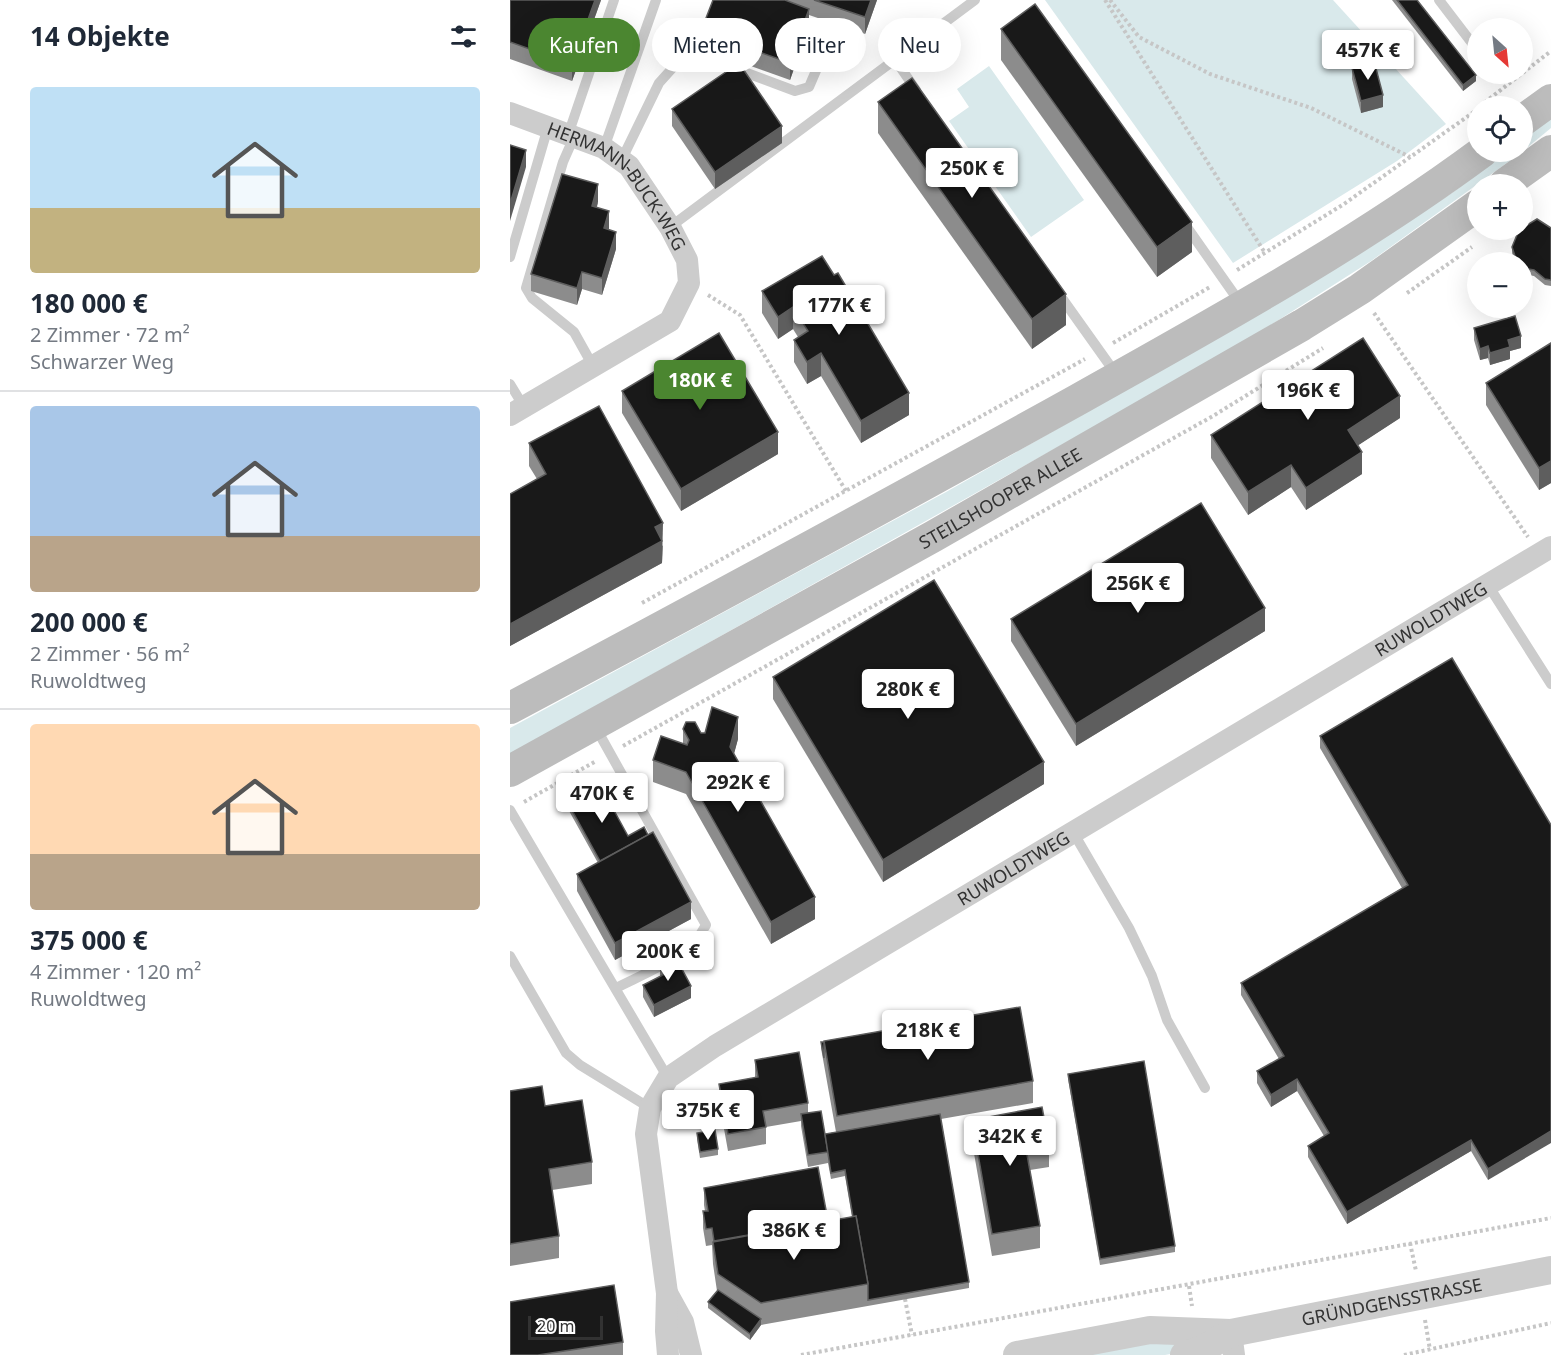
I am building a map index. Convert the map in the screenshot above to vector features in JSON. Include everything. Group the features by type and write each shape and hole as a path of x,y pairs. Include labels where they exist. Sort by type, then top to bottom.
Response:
{"main road":[{"path":"1533,113 1551,99"},
{"path":"1519,174 1551,151"},
{"path":"510,708 863,520 1283,284 1468,162"},
{"name":"STEILSHOOPER ALLEE","path":"510,771 1151,413 1360,289 1467,213"}],"street":[{"name":"HERMANN-BUCK-WEG","path":"510,113 613,154 629,166 670,227 687,260 689,283 670,321 593,366"},
{"path":"517,411 593,366"},
{"name":"RUWOLDTWEG","path":"668,1355 666,1331 668,1293 646,1134 650,1108 668,1078 715,1046 1545,551"},
{"name":"GRÜNDGENSSTRASSE","path":"1184,1355 1551,1270"},
{"name":"RUWOLDTWEG","path":"668,1293 683,1322 691,1355"},
{"name":"GRÜNDGENSSTRASSE","path":"1017,1355 1150,1330 1233,1344"}],"lane":[{"path":"510,257 563,133 614,0"},
{"path":"613,154 656,0"},
{"path":"952,18 975,0"},
{"path":"1439,0 1467,37"},
{"path":"613,154 659,83 677,63 695,61 728,66 795,91 809,87 815,72"},
{"path":"670,227 881,72"},
{"path":"904,72 923,100"},
{"path":"563,133 563,162 526,288 532,298 574,332 593,366"},
{"path":"1176,212 1243,306"},
{"path":"1052,284 1118,377"},
{"path":"510,384 517,411"},
{"path":"1488,585 1551,684"},
{"path":"594,725 706,925 700,938 683,952 616,988"},
{"path":"510,810 668,1078"},
{"path":"1073,832 1129,928 1152,976 1167,1020 1204,1088"},
{"path":"510,956 566,1053 580,1065 650,1108"}],"path":[{"path":"1105,0 1265,253"},
{"path":"1110,0 1139,37 1210,74 1311,108 1411,157"},
{"path":"1494,96 1551,51"},
{"path":"638,605 1099,351 1223,279 1411,157 1467,117"},
{"path":"689,283 740,315 846,491"},
{"path":"1360,289 1545,551"},
{"path":"801,1355 1551,1218"},
{"path":"906,1299 912,1335"},
{"path":"1404,1355 1551,1323"}],"shaded area":[{"path":"1045,0 1333,0 1446,124 1397,161 1233,263"},
{"path":"989,66 1084,200 1031,237 949,121 969,107 957,89"},
{"path":"1551,117 1551,128 1533,143 1533,131"},
{"path":"1494,162 1508,162 1492,174 1477,174"},
{"path":"1467,182 1467,192 1371,261 1238,346 510,754 510,728 946,492 1232,330"},
{"path":"1186,1341 1188,1351 1165,1355 1075,1355 1150,1342"}],"building":[{"path":"510,0 595,0 589,18 528,18 528,48 510,42"},
{"path":"713,0 785,0 809,9 806,18 775,18 775,58 763,53 763,18 706,18"},
{"path":"814,0 871,0 865,17"},
{"path":"1397,0 1417,0 1467,64 1467,82 1463,85"},
{"path":"1035,4 1192,222 1157,247 1001,29"},
{"path":"1374,61 1383,95 1361,101 1352,68"},
{"path":"726,72 745,72 782,126 715,172 672,109"},
{"path":"912,78 1066,294 1032,319 878,102"},
{"path":"510,145 526,150 510,204"},
{"path":"562,174 598,184 592,206 609,211 604,228 616,232 602,278 582,272 577,288 531,274"},
{"path":"1537,219 1551,228 1551,280 1545,279 1533,270 1533,252 1514,252 1512,247 1515,240 1533,240 1533,221"},
{"path":"822,256 834,275 838,273 909,393 861,421 821,353 807,362 794,340 808,331 793,307 778,317 762,291"},
{"path":"1516,318 1521,336 1508,340 1510,347 1490,353 1488,346 1480,349 1474,328"},
{"path":"719,333 778,432 681,489 622,391"},
{"path":"1363,338 1400,396 1348,430 1362,452 1306,488 1291,465 1248,492 1211,435"},
{"path":"1551,343 1551,461 1539,468 1486,383"},
{"path":"599,406 663,523 655,527 662,541 510,624 510,494 546,474 529,443"},
{"path":"1201,503 1265,608 1076,724 1011,619"},
{"path":"934,580 1044,762 883,860 773,677"},
{"path":"1452,658 1551,825 1551,1131 1488,1169 1471,1140 1347,1212 1308,1146 1329,1133 1297,1079 1271,1095 1257,1071 1284,1056 1241,983 1408,885 1320,736"},
{"path":"712,707 738,717 730,747 815,897 771,922 686,772 653,760 661,736 687,745 689,740 683,729 686,722 695,722 701,733 705,733"},
{"path":"600,785 628,836 644,827 648,835 600,861 568,803"},
{"path":"653,832 691,902 615,943 577,874"},
{"path":"675,956 691,986 654,1005 643,985 665,974 660,964"},
{"path":"1020,1007 1033,1081 837,1116 824,1041"},
{"path":"821,1042 824,1042 824,1058"},
{"path":"799,1052 808,1103 763,1111 766,1127 728,1134 719,1084 758,1077 755,1060"},
{"path":"1144,1061 1175,1246 1100,1259 1068,1074"},
{"path":"542,1086 545,1106 582,1100 592,1162 549,1169 559,1236 510,1244 510,1091"},
{"path":"1042,1107 1049,1145 1026,1149 1040,1226 992,1234 972,1120"},
{"path":"821,1111 828,1152 808,1155 801,1114"},
{"path":"940,1114 969,1282 868,1300 868,1284 856,1216 853,1217 845,1170 831,1173 825,1134"},
{"path":"715,1130 718,1149 700,1152 697,1133"},
{"path":"818,1167 828,1221 714,1241 712,1228 706,1229 703,1211 708,1211 704,1188"},
{"path":"856,1216 868,1284 761,1303 718,1274 713,1242"},
{"path":"614,1285 623,1342 538,1355 510,1355 510,1302"},
{"path":"718,1290 761,1319 750,1334 708,1302"}]}
